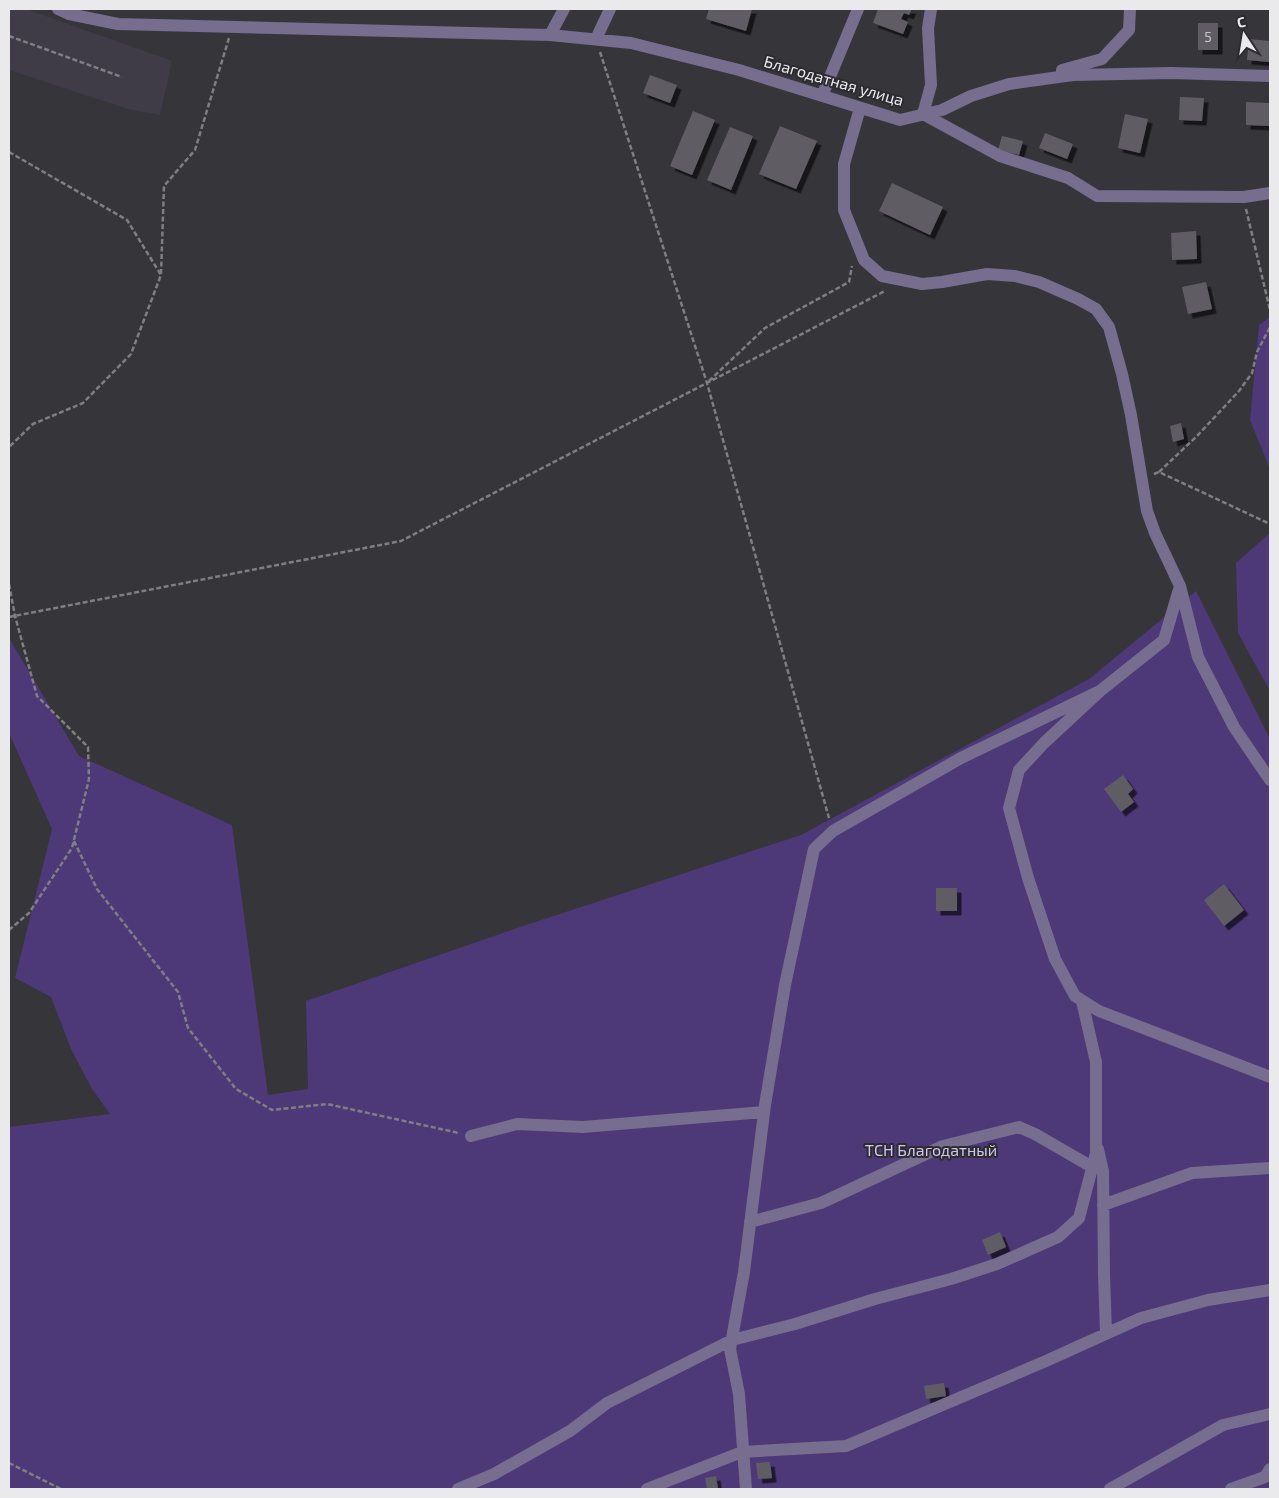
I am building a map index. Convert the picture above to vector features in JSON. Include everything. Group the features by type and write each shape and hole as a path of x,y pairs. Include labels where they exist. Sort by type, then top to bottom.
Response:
{"street":[{"name":"Благодатная улица","path":"58,9 69,14 118,24 550,35 631,43 739,70 900,120 942,110 970,96 1009,84 1073,75 1171,73 1270,76"},
{"path":"550,35 564,9"},
{"path":"822,96 858,9"},
{"path":"931,9 928,28 931,84 923,114 1000,156 1068,178 1097,196 1244,197 1270,193"},
{"path":"1009,84 1102,59 1129,30 1130,9"},
{"path":"596,39 612,10"},
{"path":"860,108 844,164 844,210 864,260 882,276 922,284 987,274 1015,276 1059,290 1096,309 1109,327 1122,374 1147,511 1155,533 1180,586 1198,657 1234,727 1270,780"},
{"path":"1180,586 1164,640 1100,690 1044,743 1019,770 1009,808 1028,878 1055,959 1075,996 1099,1011 1270,1077"},
{"path":"746,1489 739,1394 730,1349 744,1272 764,1112 785,985 814,849 833,831 961,758 1100,690"},
{"path":"458,1489 494,1474 570,1431 607,1403 732,1340 795,1324 875,1299 951,1280 996,1264 1058,1237 1079,1218 1096,1153 1096,1062 1082,1001"},
{"path":"471,1136 517,1124 584,1127 764,1112"},
{"path":"750,1222 821,1203 943,1146 1019,1126 1092,1167"},
{"path":"1096,1139 1103,1171 1106,1334"},
{"path":"1103,1205 1192,1173 1270,1168"},
{"path":"647,1489 742,1452 846,1446 1046,1361 1141,1318 1208,1300 1270,1290"},
{"path":"1110,1489 1223,1425 1270,1414"},
{"path":"1231,1489 1264,1477 1270,1470"}],"path":[{"path":"9,447 33,424 83,404 131,354 160,275 164,186 195,150 233,27"},
{"path":"9,36 122,77"},
{"path":"596,39 707,383 833,831"},
{"path":"9,152 127,220 160,275"},
{"path":"1244,197 1247,218 1270,310"},
{"path":"707,383 765,328 849,282 856,242"},
{"path":"9,617 401,541 904,281"},
{"path":"1142,479 1159,472 1197,436 1239,391 1252,373 1257,352 1270,327"},
{"path":"1159,472 1270,524"},
{"path":"9,584 15,616 37,696 88,748 89,779 72,848 29,913 9,930"},
{"path":"74,841 97,889 178,992 188,1028 236,1089 272,1110 327,1104 471,1136"},
{"path":"9,1463 61,1489"}],"shaded area":[{"path":"9,9 26,9 172,61 160,115 128,109 9,70"}],"green space":[{"path":"1270,317 1270,469 1250,420 1259,325"},
{"path":"1270,533 1270,691 1238,633 1236,563"},
{"name":"ТСН Благодатный","path":"1196,591 1270,739 1270,1489 9,1489 9,1127 110,1114 92,1089 71,1049 51,997 15,978 52,829 9,733 9,638 79,756 232,825 268,1095 308,1089 306,1001 514,929 801,835 1089,679"}],"building":[{"path":"709,9 752,9 746,31 706,19"},
{"path":"878,9 912,9 909,15 904,13 901,19 908,22 903,34 873,23"},
{"path":"1198,23 1218,23 1218,50 1198,50"},
{"path":"1249,39 1270,41 1269,62 1247,60"},
{"path":"650,75 677,85 670,103 643,93"},
{"path":"1180,97 1204,98 1202,121 1179,120"},
{"path":"1246,102 1270,103 1270,126 1246,125"},
{"path":"693,111 715,120 692,175 670,166"},
{"path":"1125,114 1148,119 1140,153 1118,148"},
{"path":"780,126 817,141 796,189 759,174"},
{"path":"730,127 753,136 731,190 707,180"},
{"path":"1045,133 1073,144 1067,159 1039,148"},
{"path":"1002,136 1023,141 1019,155 998,150"},
{"path":"892,183 943,207 930,235 879,211"},
{"path":"1196,231 1197,259 1172,260 1171,233"},
{"path":"1206,282 1212,309 1188,314 1182,287"},
{"path":"1181,423 1184,439 1173,442 1170,426"},
{"path":"1123,775 1133,789 1128,794 1134,802 1121,812 1104,789"},
{"path":"1224,884 1244,910 1224,926 1204,900"},
{"path":"936,888 957,888 957,911 936,911"},
{"path":"1000,1232 1006,1247 988,1255 982,1240"},
{"path":"944,1383 946,1396 926,1399 924,1386"},
{"path":"770,1462 772,1478 758,1479 756,1463"},
{"path":"716,1476 718,1489 707,1489 705,1478"}]}
